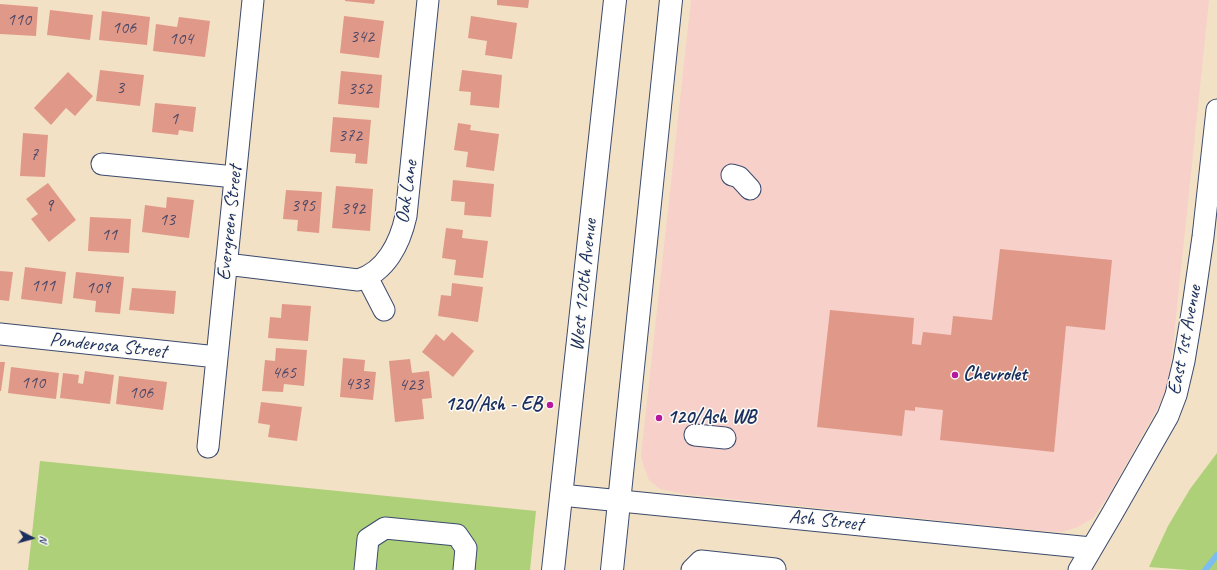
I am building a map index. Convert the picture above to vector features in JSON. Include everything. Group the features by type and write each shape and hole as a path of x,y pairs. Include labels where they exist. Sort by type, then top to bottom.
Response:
{"main road":[{"name":"West 120th Avenue","path":"553,570 615,0"},
{"path":"612,570 671,0"}],"street":[{"name":"Evergreen Street","path":"208,447 254,0"},
{"name":"Oak Lane","path":"367,277 376,272 382,266 392,251 404,223 428,0"},
{"name":"East 1st Avenue","path":"1078,570 1168,416 1176,395 1184,361 1203,237 1217,110"},
{"path":"102,164 235,178"},
{"path":"732,175 739,177 750,189"},
{"path":"226,264 358,280 367,277 384,310"},
{"name":"Ponderosa Street","path":"0,334 217,357"},
{"path":"695,435 725,438"},
{"name":"Ash Street","path":"561,495 1091,548"},
{"path":"364,570 368,539 385,528 457,535 466,548 464,570"},
{"path":"692,570 701,561 775,568"}],"shaded area":[{"path":"691,0 1209,0 1168,384 1161,402 1110,493 1093,518 1078,527 1061,532 1041,531 684,494 660,489 649,480 641,456"}],"green space":[{"path":"1217,453 1217,570 1189,570 1149,567 1168,526 1190,489"},
{"path":"40,461 536,511 530,570 28,570"}],"building":[{"path":"345,0 375,0 374,4"},
{"path":"497,0 529,0 528,8 497,5"},
{"path":"0,4 38,7 36,36 0,34"},
{"path":"50,10 93,15 90,40 47,35"},
{"path":"102,11 150,17 147,45 99,40"},
{"path":"344,16 384,21 379,58 340,53"},
{"path":"471,16 517,23 512,59 485,55 487,41 468,38"},
{"path":"179,17 210,21 205,57 153,51 156,24 177,27"},
{"path":"100,70 144,75 140,106 96,101"},
{"path":"462,70 502,75 499,108 470,105 471,92 459,91"},
{"path":"341,71 382,75 379,108 338,104"},
{"path":"68,72 93,96 75,116 66,108 51,125 34,108"},
{"path":"155,103 196,107 193,132 179,130 178,135 152,132"},
{"path":"333,117 371,120 367,164 355,163 356,154 330,152"},
{"path":"458,123 471,125 470,130 499,134 494,171 466,167 468,152 454,150"},
{"path":"23,133 48,135 45,177 20,176"},
{"path":"453,180 494,184 491,217 464,215 465,202 451,201"},
{"path":"48,183 76,220 49,242 31,219 38,214 26,199"},
{"path":"336,186 373,189 370,231 332,228"},
{"path":"286,190 322,192 319,233 297,231 298,220 283,219"},
{"path":"167,197 194,200 189,238 142,232 145,205 166,208"},
{"path":"90,217 131,219 129,253 88,251"},
{"path":"446,228 463,230 462,238 488,241 483,278 454,275 456,260 442,258"},
{"name":"Chevrolet","path":"1000,249 1112,260 1105,330 1066,326 1054,452 940,440 943,410 915,407 915,411 905,410 902,436 817,427 830,310 914,318 912,344 921,345 923,332 951,335 953,316 992,320"},
{"path":"25,267 66,272 62,304 21,299"},
{"path":"0,271 13,272 9,301 0,300"},
{"path":"76,272 124,277 120,314 95,312 96,301 73,298"},
{"path":"452,283 483,287 478,322 438,316 441,295 451,296"},
{"path":"132,288 176,291 174,314 129,310"},
{"path":"282,304 311,306 308,341 268,338 270,317 281,318"},
{"path":"452,332 474,351 453,377 422,352 436,334 444,341"},
{"path":"276,348 307,350 304,386 284,384 283,392 262,391 265,360 275,361"},
{"path":"343,358 365,360 364,371 376,372 373,400 340,397"},
{"path":"410,359 412,373 429,371 432,398 422,399 424,419 395,422 389,361"},
{"path":"0,362 5,362 1,391 0,391"},
{"path":"11,367 59,373 56,399 8,393"},
{"path":"85,371 114,375 110,404 60,398 63,373 79,375 78,383 83,384"},
{"path":"119,376 167,382 163,410 116,404"},
{"path":"261,402 302,407 297,441 268,437 270,425 258,423"}],"waterway":[{"path":"1205,570 1217,555"}],"place":[{"name":"Chevrolet","path":"955,375"},
{"name":"120/Ash - EB","path":"550,405"},
{"name":"120/Ash WB","path":"659,418"}]}
